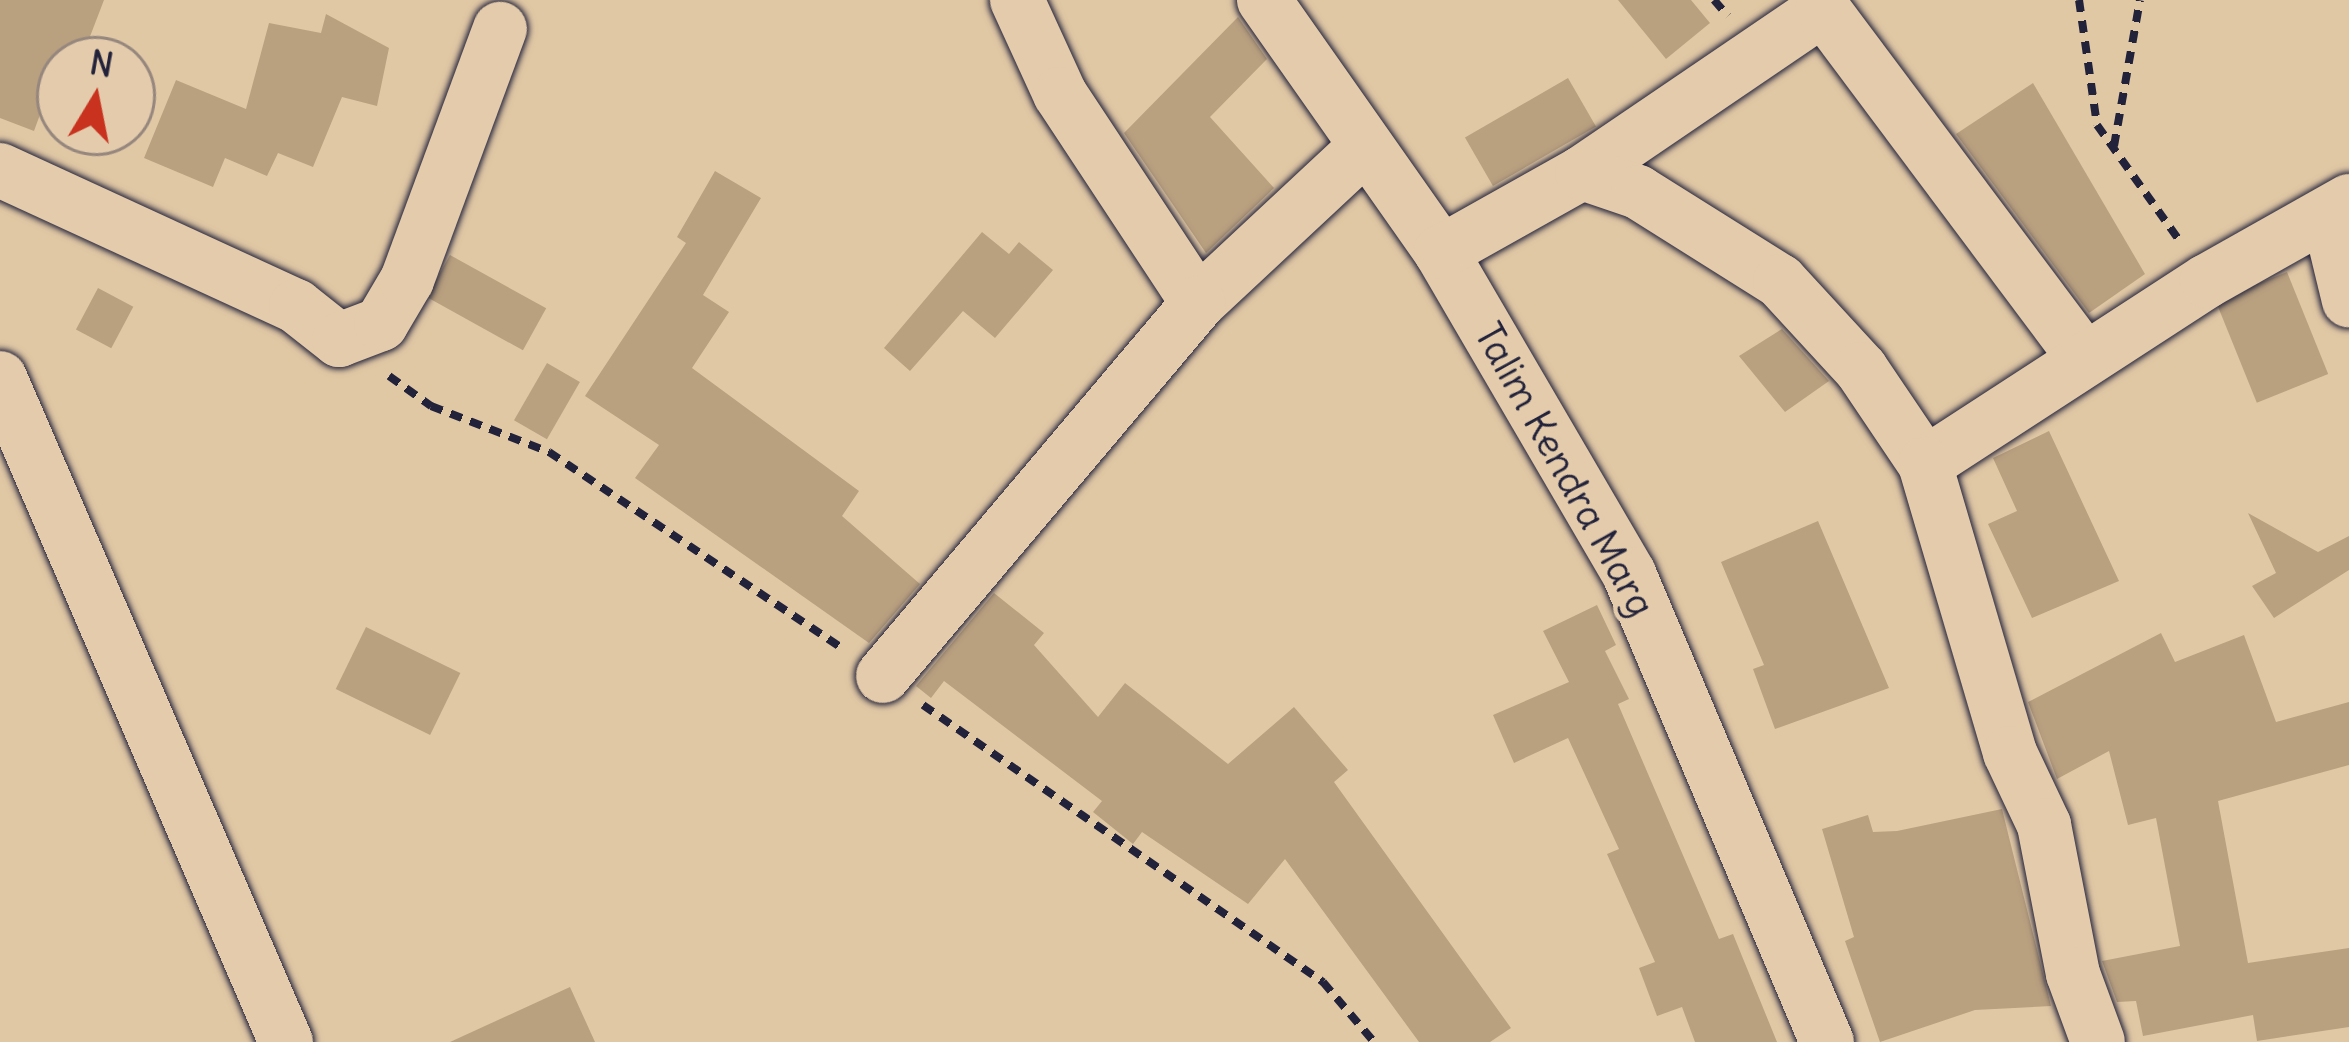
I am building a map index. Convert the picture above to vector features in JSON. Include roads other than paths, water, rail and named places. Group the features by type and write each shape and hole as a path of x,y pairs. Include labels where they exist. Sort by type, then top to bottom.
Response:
{"street":[{"path":"1017,0 1060,94 1198,303"},
{"name":"Talim Kendra Marg","path":"1264,0 1441,252 1629,574 1827,1042"},
{"path":"1441,252 1582,173 1823,9 2084,358"},
{"path":"0,170 296,306 339,340 381,324 407,280 500,29"},
{"path":"883,676 1198,303 1365,146"},
{"path":"1582,173 1638,192 1780,281 1861,369 1924,464 2010,753 2044,825 2073,974 2098,1042"},
{"path":"1924,464 2207,281 2339,207 2349,302"},
{"path":"0,378 286,1042"}]}
